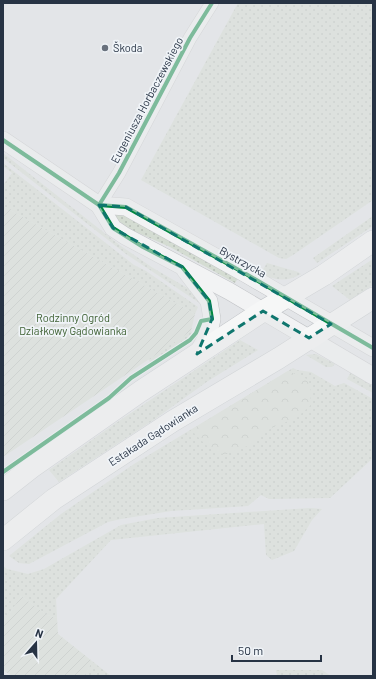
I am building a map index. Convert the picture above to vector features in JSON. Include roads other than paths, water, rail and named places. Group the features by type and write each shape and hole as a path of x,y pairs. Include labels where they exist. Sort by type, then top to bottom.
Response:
{"main road":[{"path":"3,490 31,468 141,391 263,311 324,275 373,241"},
{"name":"Estakada Gądowianka","path":"3,540 54,499 173,420 279,358 373,298"}],"street":[{"name":"Eugeniusza Horbaczewskiego","path":"99,205 119,173 190,38 212,3"},
{"name":"Bystrzycka","path":"3,140 99,205 113,228 143,247 229,291 373,376"},
{"name":"Bystrzycka","path":"99,205 126,207 373,348"},
{"path":"182,267 209,301 212,319 208,334 197,354"}],"place":[{"name":"Škoda","path":"105,48"}],"park label":[{"name":"Rodzinny Ogród Działkowy Gądowianka","path":"73,324"}]}
